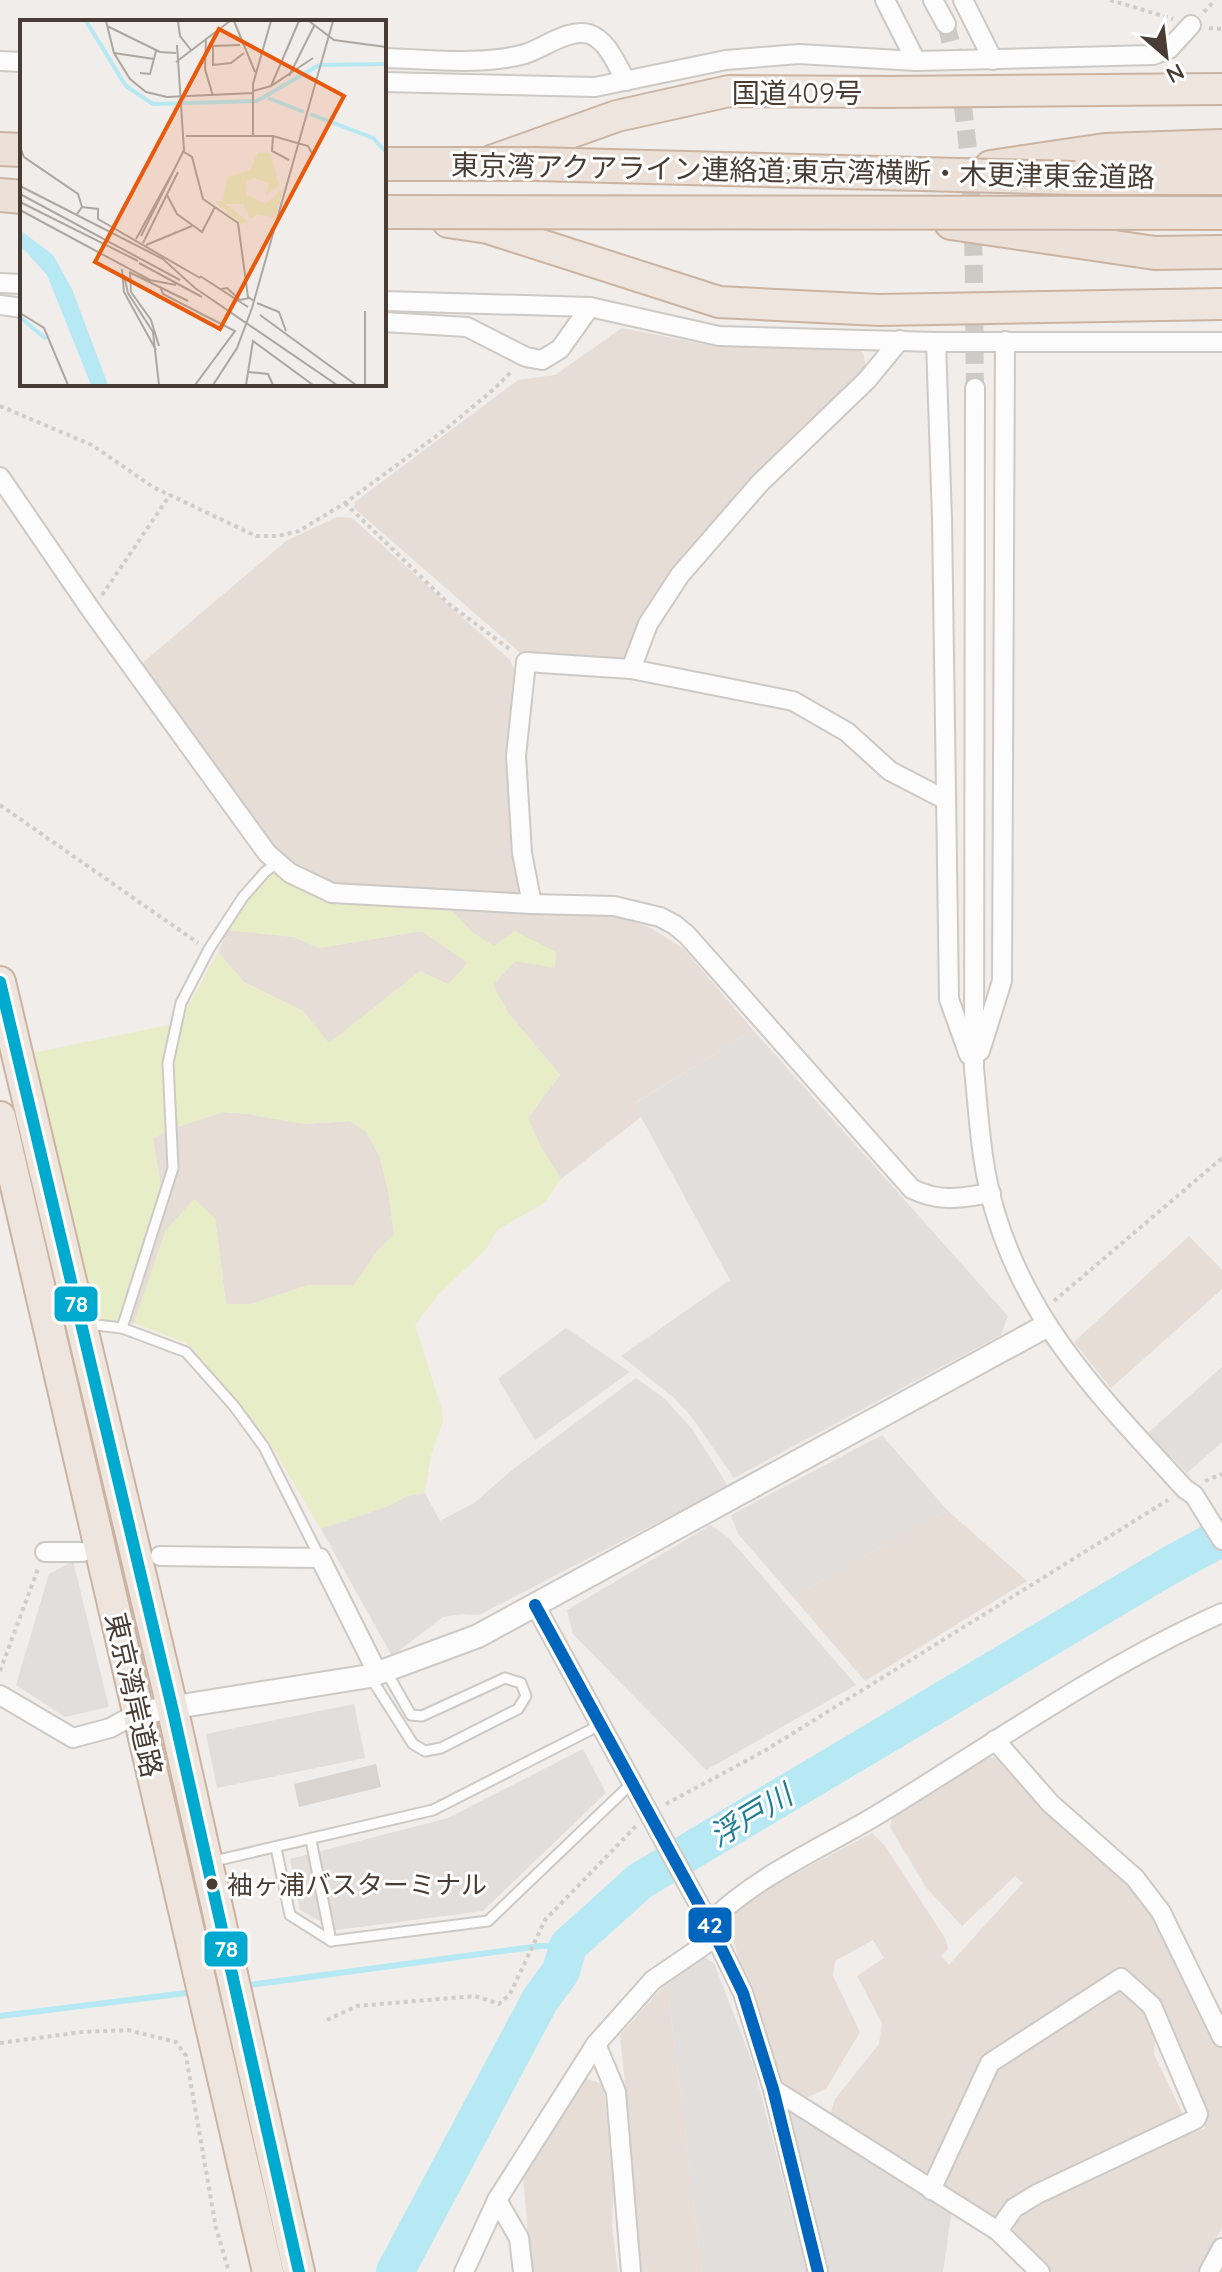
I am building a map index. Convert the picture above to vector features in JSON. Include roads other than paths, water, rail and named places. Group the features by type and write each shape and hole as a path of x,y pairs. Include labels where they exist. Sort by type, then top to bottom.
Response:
{"highway":[{"name":"国道409号","path":"386,176 433,178 470,169 617,116 729,91 1222,89"},
{"path":"433,178 886,183 1105,150 1222,146"},
{"path":"0,149 20,150"},
{"path":"0,155 20,157"},
{"name":"東京湾アクアライン連絡道;東京湾横断・木更津東金道路","path":"386,164 535,164 1075,178 1222,178"},
{"path":"0,186 20,187"},
{"path":"0,195 20,197"},
{"path":"386,210 520,207 954,223 1155,253 1222,252"},
{"path":"386,210 488,228 719,302 879,310 1222,304"},
{"name":"東京湾アクアライン連絡道;東京湾横断・木更津東金道路","path":"386,210 1222,213"},
{"name":"東京湾岸道路","path":"0,982 172,1707 299,2272"},
{"name":"東京湾岸道路","path":"0,1117 268,2272"}],"street":[{"path":"885,0 916,61"},
{"path":"933,0 946,24"},
{"path":"963,0 993,60"},
{"path":"386,82 580,87 626,81 726,60 799,54 916,61 1153,55 1169,49 1191,25"},
{"path":"386,58 496,60 528,53 574,33 589,34 604,44 626,81"},
{"path":"0,61 20,62"},
{"path":"0,283 20,284"},
{"path":"386,301 590,307 719,336 936,342 1222,342"},
{"path":"0,305 20,308"},
{"path":"386,322 467,327 526,357 542,360 560,349 590,307"},
{"path":"631,669 648,624 680,575 760,483 867,380 900,340"},
{"path":"974,1069 1002,981 1005,341"},
{"path":"936,342 949,999 974,1069"},
{"path":"975,388 974,1069 983,1152 995,1214 1018,1271 1043,1319 1088,1383 1190,1492 1222,1540"},
{"path":"0,477 91,610 267,853 290,873 332,893 614,906 660,917 675,925 912,1189 931,1198 991,1193"},
{"path":"532,904 522,853 516,756 526,662 631,669 793,701 847,732 890,771 946,800"},
{"path":"0,1695 73,1738 110,1728 138,1713 378,1674 478,1636 1043,1319"},
{"path":"45,1552 83,1552"},
{"path":"160,1556 320,1558 378,1674"},
{"path":"535,1605 712,1930 743,1993 773,2089 818,2272"},
{"path":"464,2272 497,2200 596,2044 653,1980 712,1930 731,1900 874,1817 1126,1660 1222,1613"},
{"path":"995,1740 1050,1803 1135,1878 1161,1912 1222,2037"},
{"path":"931,2190 990,2063 1121,1978 1152,2006 1198,2114 1196,2119 1175,2132 1037,2194 1014,2208 998,2231"},
{"path":"596,2044 616,2092 631,2272"},
{"path":"773,2089 998,2231 1040,2272"},
{"path":"497,2200 519,2238 523,2272"},
{"path":"1209,2272 1222,2248"}],"lane":[{"path":"122,1328 173,1168 168,1063 181,1003 209,949 243,897 278,862"},
{"path":"82,1329 96,1325 122,1328 186,1352 234,1406 264,1447 320,1558"},
{"path":"378,1674 411,1715 422,1716 505,1678 521,1683 526,1696 518,1709 441,1748 425,1751 413,1744 378,1674"},
{"path":"207,1863 433,1810 600,1725"},
{"path":"276,1848 290,1915 331,1941 488,1921 631,1784"},
{"path":"311,1840 331,1941"}],"waterway":[{"name":"浮戸川","path":"395,2272 540,2000 561,1971 568,1946 640,1881 1222,1537"},
{"path":"242,1986 540,1946 568,1946"},
{"path":"0,2016 195,1992"}],"tunnel":[{"path":"946,24 964,113 969,159 975,388"}],"place":[{"name":"袖ヶ浦バスターミナル","path":"212,1884"}]}
